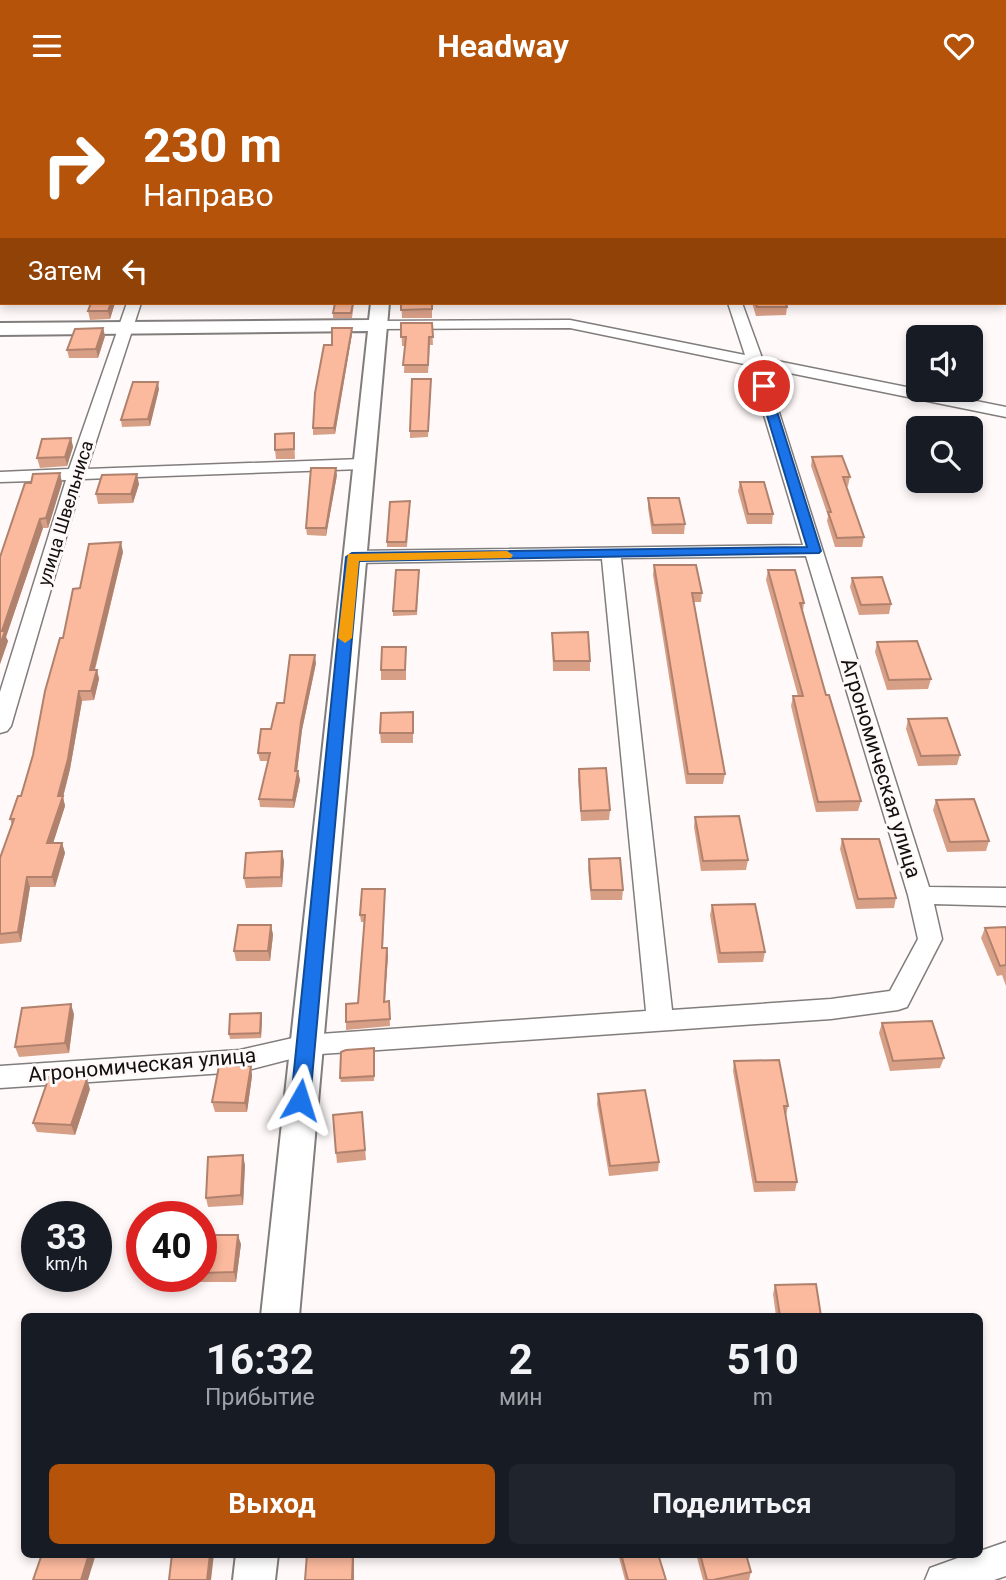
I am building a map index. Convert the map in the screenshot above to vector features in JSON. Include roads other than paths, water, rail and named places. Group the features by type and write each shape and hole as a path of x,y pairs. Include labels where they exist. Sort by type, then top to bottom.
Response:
{"street":[{"name":"улица Швельниса","path":"0,726 76,475 133,305"},
{"name":"Агрономическая улица","path":"0,1077 240,1061 306,1045 831,1009 898,1000 930,939 920,895 757,363 736,305"},
{"path":"280,1313 352,557 378,314"},
{"path":"0,329 125,329 378,314 569,324 1006,412"},
{"path":"0,477 362,464"},
{"path":"352,557 814,551"},
{"path":"611,554 660,1021"},
{"path":"920,895 1006,897"},
{"path":"254,1580 257,1558"},
{"path":"942,1580 1006,1559"}]}
